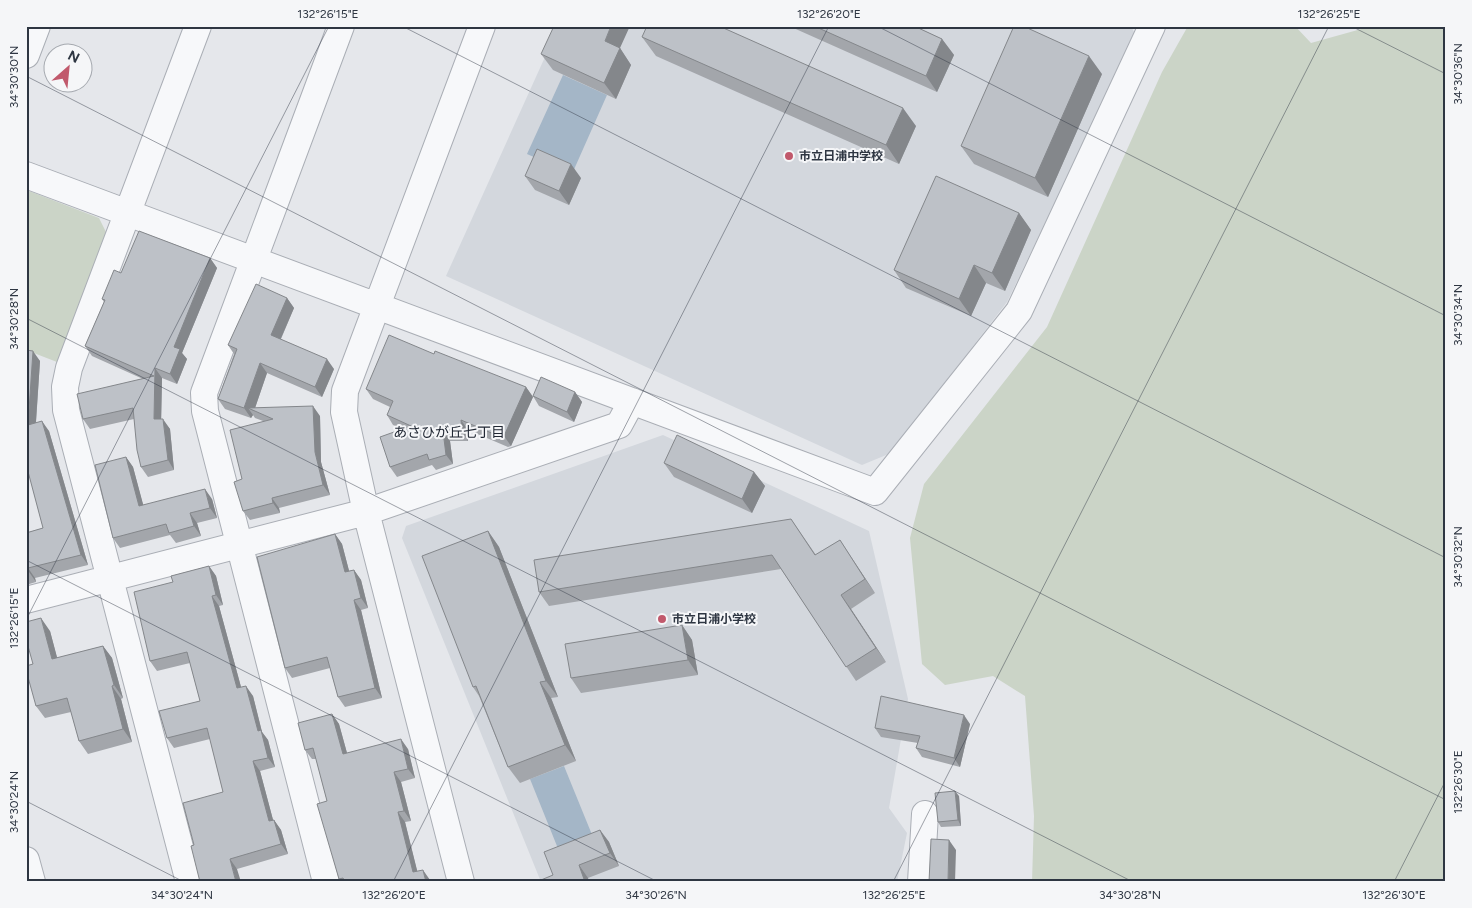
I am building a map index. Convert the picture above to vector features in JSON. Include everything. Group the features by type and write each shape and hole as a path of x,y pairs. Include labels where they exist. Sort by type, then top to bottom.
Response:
{"street":[{"path":"26,55 37,26"},
{"path":"189,882 112,578 66,410 65,387 69,368 198,26"},
{"path":"326,882 205,411 204,393 210,372 341,26"},
{"path":"461,882 366,512 344,412 345,392 482,26"},
{"path":"26,175 875,492 1018,311 1152,26"},
{"path":"26,600 366,512 620,425 632,401"},
{"path":"921,882 925,814"}],"shaded area":[{"name":"市立日浦中学校","path":"559,26 1131,26 1136,36 1007,302 891,453 862,465 446,276"},
{"path":"1188,26 1295,26 1311,43 1372,26 1446,26 1446,882 1032,882 1034,816 1025,696 993,676 945,685 922,664 910,538 924,484 1047,327 1162,72"},
{"path":"29,191 99,218 106,232 57,362 26,350 26,192"},
{"name":"市立日浦小学校","path":"663,435 869,531 908,699 889,808 907,833 897,882 541,882 402,538 406,526"}],"water":[{"path":"563,75 607,95 572,174 527,154"},
{"path":"564,766 597,847 563,861 530,779"}],"building":[{"path":"554,26 611,26 605,41 620,48 604,83 541,54"},
{"path":"647,26 719,26 903,108 886,145 642,37"},
{"path":"814,26 914,26 942,39 926,76"},
{"path":"1014,26 1023,26 1089,56 1035,178 961,146"},
{"path":"537,149 571,164 559,191 525,176"},
{"path":"936,176 1019,213 992,273 974,265 959,299 894,270"},
{"path":"139,231 210,258 174,347 180,349 170,374 155,368 154,419 163,419 168,460 141,467 137,450 133,408 83,419 77,394 154,376 85,346 105,300 102,299 114,270 121,273"},
{"path":"256,284 287,298 271,335 327,359 315,387 260,363 244,408 218,399 237,349 228,345"},
{"path":"389,335 434,354 435,351 526,387 504,436 501,437 461,420 462,431 443,431 446,455 429,460 427,454 390,467 380,437 411,426 387,415 393,401 366,389"},
{"path":"26,350 33,351 28,425 42,421 81,555 28,568 29,572 26,573 26,533 43,528 26,464"},
{"path":"541,377 575,392 567,412 533,396"},
{"path":"313,406 315,452 323,485 272,498 273,503 243,511 234,482 242,479 230,430 273,419 248,408"},
{"path":"677,435 754,472 742,499 664,463"},
{"path":"126,457 139,506 205,489 210,508 190,513 194,526 169,533 166,524 113,538 95,465"},
{"path":"791,519 815,555 840,540 865,579 841,595 876,648 846,667 772,555 539,592 534,560"},
{"path":"488,531 546,681 540,682 565,745 508,767 476,686 473,687 422,556"},
{"path":"335,534 345,572 354,570 361,598 354,600 375,688 338,697 327,657 285,668 257,557"},
{"path":"209,566 216,595 212,596 237,688 246,686 258,731 261,730 268,758 253,761 269,821 274,820 281,844 230,859 236,882 200,882 191,846 194,845 183,803 223,792 207,728 167,738 159,711 200,701 187,652 150,661 134,592 173,582 171,576"},
{"path":"41,618 52,659 103,646 114,685 112,686 123,729 79,741 67,698 36,706 26,670 26,666 33,664 26,639 26,622"},
{"path":"682,625 688,660 571,678 565,644"},
{"path":"881,696 964,715 954,758 916,748 920,736 875,728"},
{"path":"332,714 343,754 401,739 408,769 394,772 404,811 398,812 413,872 423,870 426,882 345,882 343,878 339,879 317,804 327,801 313,748 305,750 298,723"},
{"path":"955,791 958,820 938,822 935,793"},
{"path":"600,830 610,853 579,865 585,882 542,882 541,880 553,875 544,852"},
{"path":"931,839 949,840 948,882 929,882"}],"place":[{"name":"市立日浦中学校","path":"789,156"},
{"name":"市立日浦小学校","path":"662,619"}],"district":[{"name":"あさひが丘七丁目","path":"449,432"}]}
